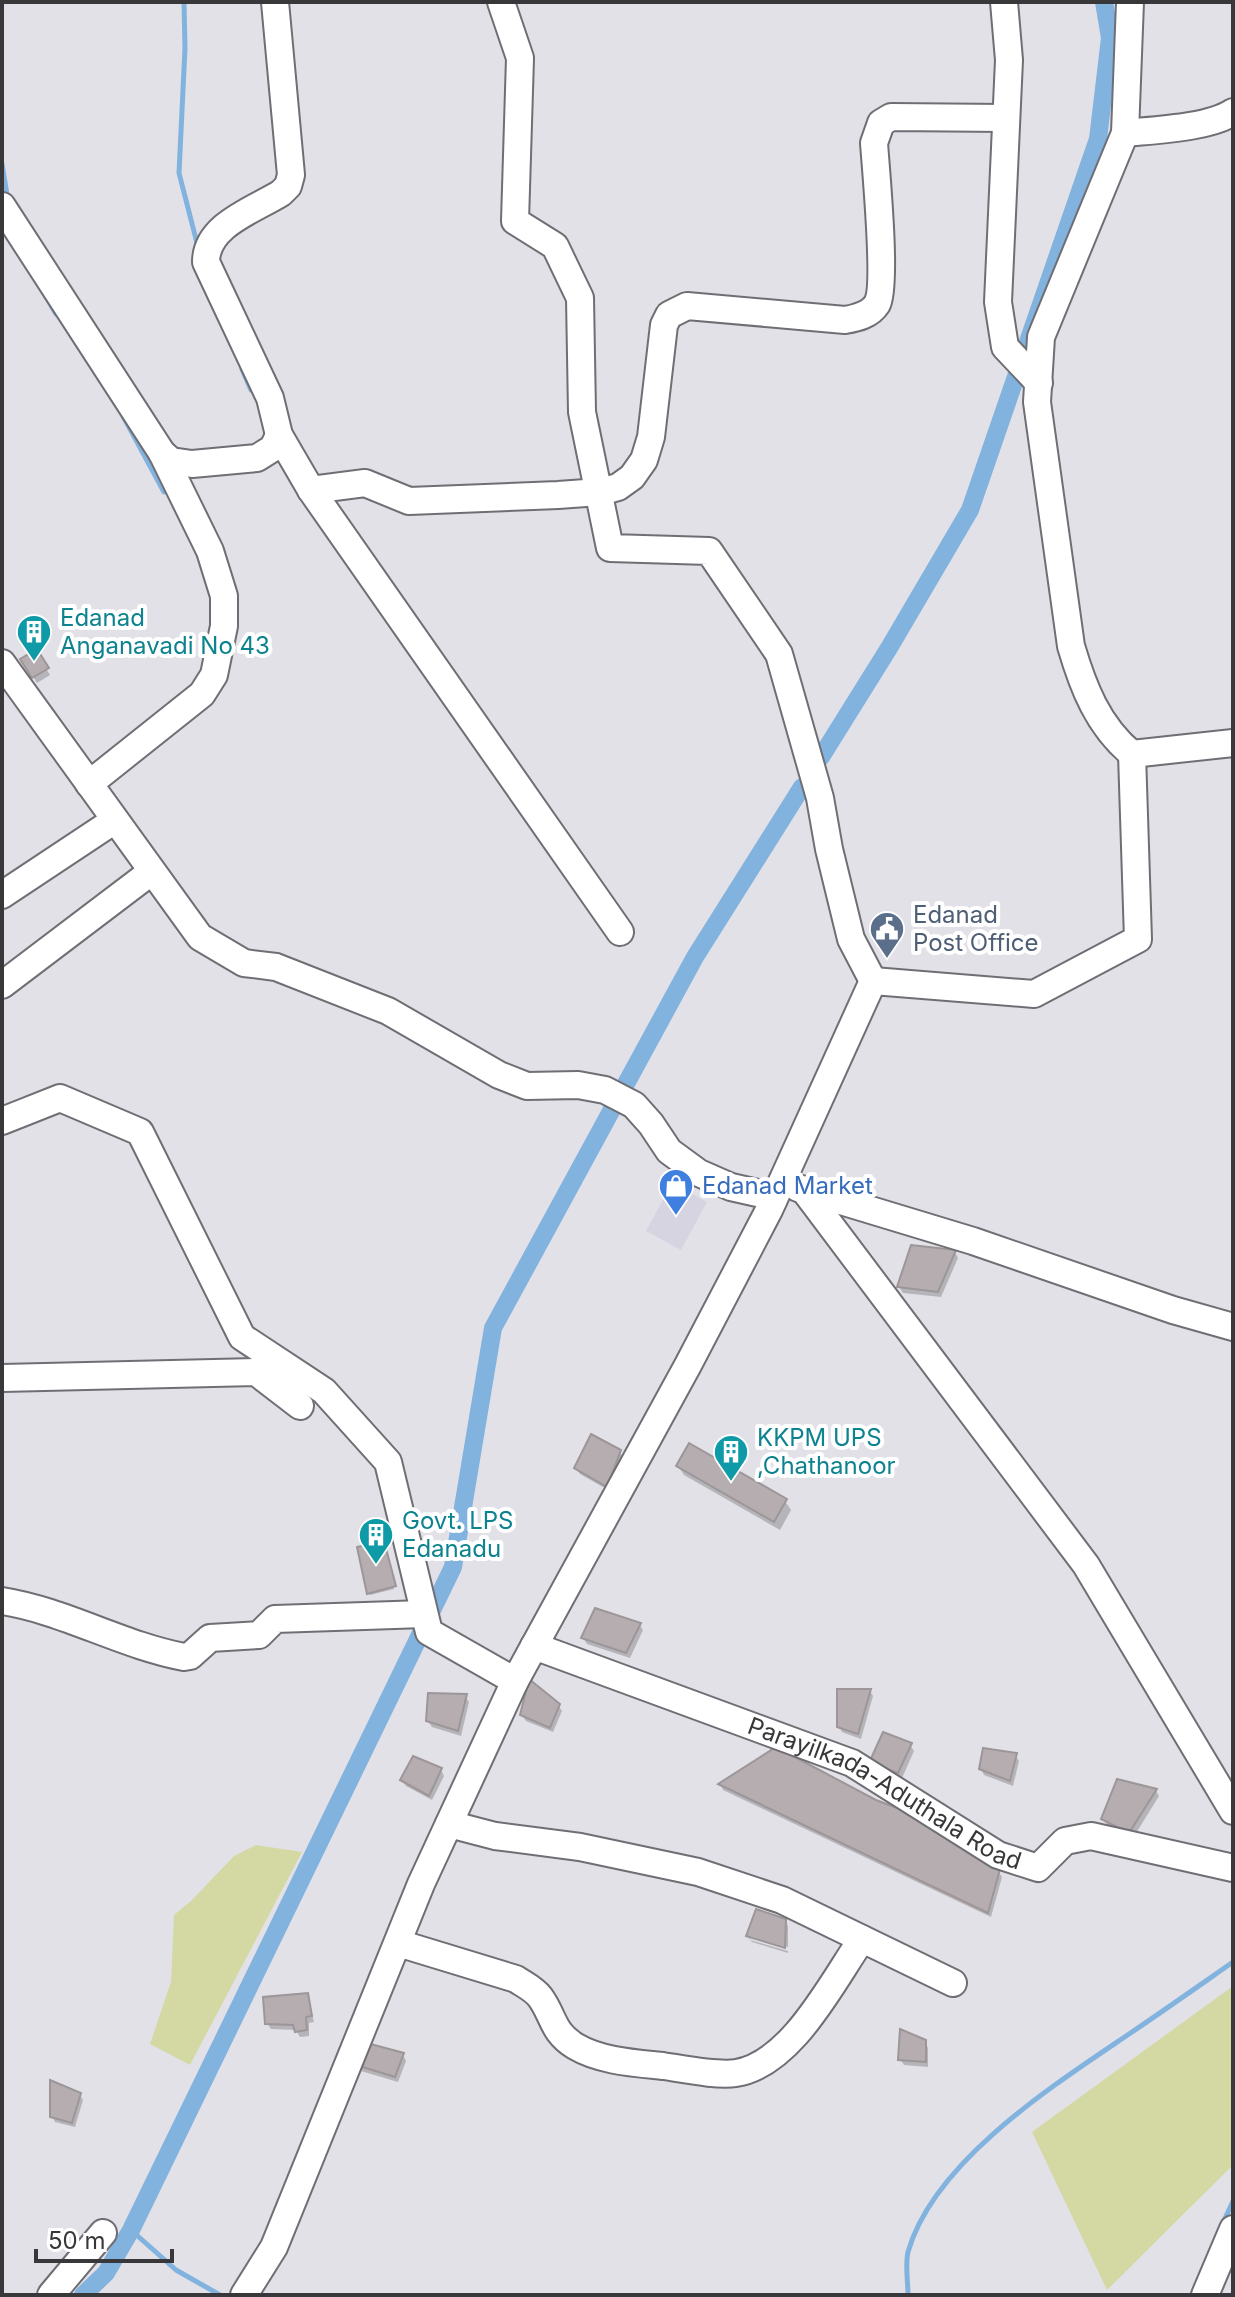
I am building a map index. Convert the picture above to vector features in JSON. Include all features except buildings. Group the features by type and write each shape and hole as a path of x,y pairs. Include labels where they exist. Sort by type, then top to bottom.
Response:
{"street":[{"path":"275,2 291,175 288,186 281,193 222,228 210,240 206,262 270,398 279,435 311,490 620,932"},
{"path":"501,2 520,58 515,221 555,246 580,298 582,412 610,548 709,551 779,654 820,798 851,939 873,981"},
{"path":"1004,2 1009,60 998,302 1005,347 1026,371 1037,402 1071,646 1082,683 1115,740 1132,754 1233,743"},
{"path":"1026,371 1125,133 1130,2"},
{"path":"1125,133 1178,127 1226,117 1233,112"},
{"path":"311,490 365,483 409,501 600,492 618,487 632,477 644,460 653,424 664,325 669,315 687,306 845,320 866,314 876,306 882,280 874,143 881,123 891,117 1006,118"},
{"path":"2,206 162,453 210,551 224,596 221,649 214,675 202,694 89,784"},
{"path":"162,453 171,461 192,464 257,458 273,448 279,435"},
{"path":"2,663 200,937 244,963 276,967 388,1011 499,1075 527,1086 578,1085 616,1095 651,1124 669,1151 699,1173 731,1187 762,1194 786,1191 973,1241 1173,1310 1233,1327"},
{"path":"873,981 1034,994 1138,939 1132,754"},
{"path":"2,895 115,820"},
{"path":"2,985 151,872"},
{"path":"255,2291 398,1943 515,1681 786,1191 873,981"},
{"path":"2,1121 60,1098 140,1132 242,1337 324,1391 388,1462 429,1632 515,1681"},
{"path":"786,1191 1086,1565 1233,1811"},
{"path":"2,1378 256,1372 300,1406"},
{"path":"2,1601 47,1611 137,1644 184,1657 190,1656 210,1638 259,1635 275,1619 424,1614"},
{"name":"Parayilkada-Aduthala Road","path":"534,1646 852,1763 998,1855 1025,1864 1038,1868 1065,1841 1091,1836 1233,1868"},
{"path":"449,1824 495,1836 580,1847 687,1869 782,1900 953,1983"},
{"path":"398,1943 525,1984 543,2000 551,2021 562,2037 578,2048 615,2060 734,2074 772,2058 799,2030 862,1939"},
{"path":"1205,2295 1233,2229"},
{"path":"51,2295 103,2233"}],"shaded area":[{"name":"Edanad Market","path":"672,1183 707,1202 681,1250 646,1231"}],"green space":[{"path":"256,1845 302,1852 190,2065 150,2044 171,1982 174,1915 234,1856"},
{"path":"1233,1986 1233,2165 1107,2290 1032,2132"}],"waterway":[{"path":"184,2 179,173 198,247"},
{"path":"821,757 970,510 1098,139 1110,38 1104,2"},
{"path":"2,164 7,195"},
{"path":"41,288 56,314"},
{"path":"242,369 251,390"},
{"path":"123,416 164,492"},
{"path":"83,2295 106,2273 131,2230 453,1567 493,1328 695,957 802,787"},
{"path":"908,2295 908,2252 922,2218 943,2186 971,2155 1035,2100 1233,1962"},
{"path":"1223,2223 1233,2201"},
{"path":"131,2230 176,2270 220,2295"}],"place":[{"name":"Edanad Anganavadi No 43","path":"34,663"},
{"name":"Edanad Post Office","path":"887,960"},
{"name":"Edanad Market","path":"676,1217"},
{"name":"KKPM UPS ,Chathanoor","path":"731,1483"},
{"name":"Govt. LPS Edanadu","path":"376,1566"}]}
